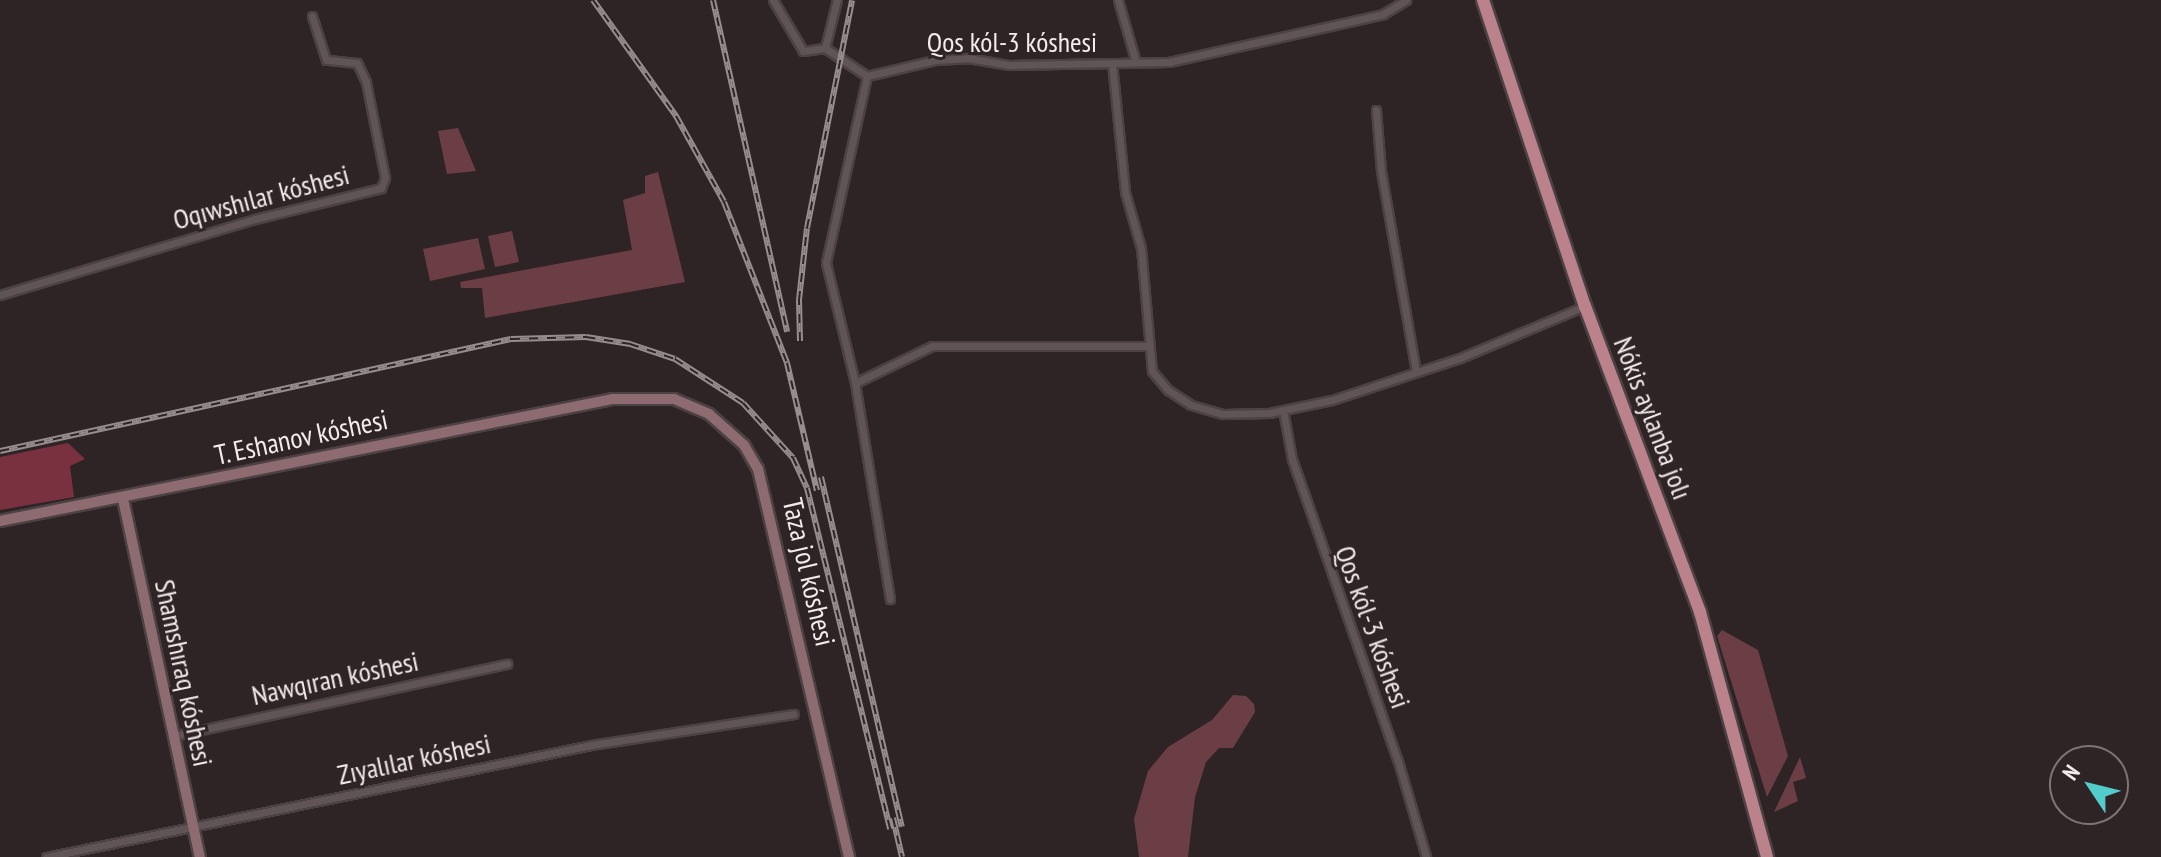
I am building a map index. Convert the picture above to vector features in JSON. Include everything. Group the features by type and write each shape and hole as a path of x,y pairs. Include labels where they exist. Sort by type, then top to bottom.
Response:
{"main road":[{"name":"Nókis aylanba jolı","path":"1483,0 1585,306 1700,612 1767,857"},
{"name":"T. Eshanov kóshesi","path":"0,521 123,499 612,399"},
{"name":"Taza jol kóshesi","path":"612,399 674,399 709,414 744,445 758,469 849,857"},
{"name":"Shamshıraq kóshesi","path":"123,499 200,857"}],"street":[{"path":"773,0 803,51 825,48 867,76 826,263 855,383 890,599"},
{"path":"825,48 837,0"},
{"name":"Qos kól-3 kóshesi","path":"1118,0 1135,59"},
{"name":"Qos kól-3 kóshesi","path":"867,76 946,59 1009,65 1112,63 1135,59 1169,62 1234,52 1383,14 1406,0"},
{"name":"Oqıwshılar kóshesi","path":"0,295 255,219 381,188 385,178 366,82 357,63 326,60 312,16"},
{"name":"Qos kól-3 kóshesi","path":"1112,63 1125,192 1141,248 1147,346 1152,371 1168,390 1191,405 1223,414 1283,410 1416,372 1585,306"},
{"path":"1376,110 1381,171 1416,372"},
{"path":"855,383 932,346 1147,346"},
{"name":"Qos kól-3 kóshesi","path":"1283,410 1292,459 1398,761 1426,857"},
{"name":"Nawqıran kóshesi","path":"173,736 507,664"},
{"name":"Zıyalılar kóshesi","path":"46,857 591,745 794,714"}],"shaded area":[{"path":"458,128 476,171 447,174 438,131"},
{"path":"658,172 685,282 485,318 482,288 461,288 460,282 632,250 623,200 645,193 645,176"},
{"path":"512,231 519,262 495,267 488,236"},
{"path":"478,238 485,269 430,281 423,249"},
{"path":"68,443 85,459 70,466 74,497 0,510 0,457"},
{"path":"1722,630 1758,650 1788,756 1767,797 1717,636"},
{"path":"1233,695 1246,696 1254,704 1255,712 1233,748 1219,748 1206,762 1195,797 1188,857 1139,857 1134,819 1148,771 1168,747 1212,720"},
{"path":"1800,757 1806,778 1793,782 1798,801 1774,812"}],"railway":[{"path":"593,0 676,116 724,202 787,363 817,491"},
{"path":"713,0 787,332"},
{"path":"800,341 799,300 807,228 852,0"},
{"path":"0,451 511,339 586,337 630,344 675,359 743,403 793,458 807,488 890,829"},
{"path":"821,477 902,827"},
{"path":"893,818 902,857"}]}
